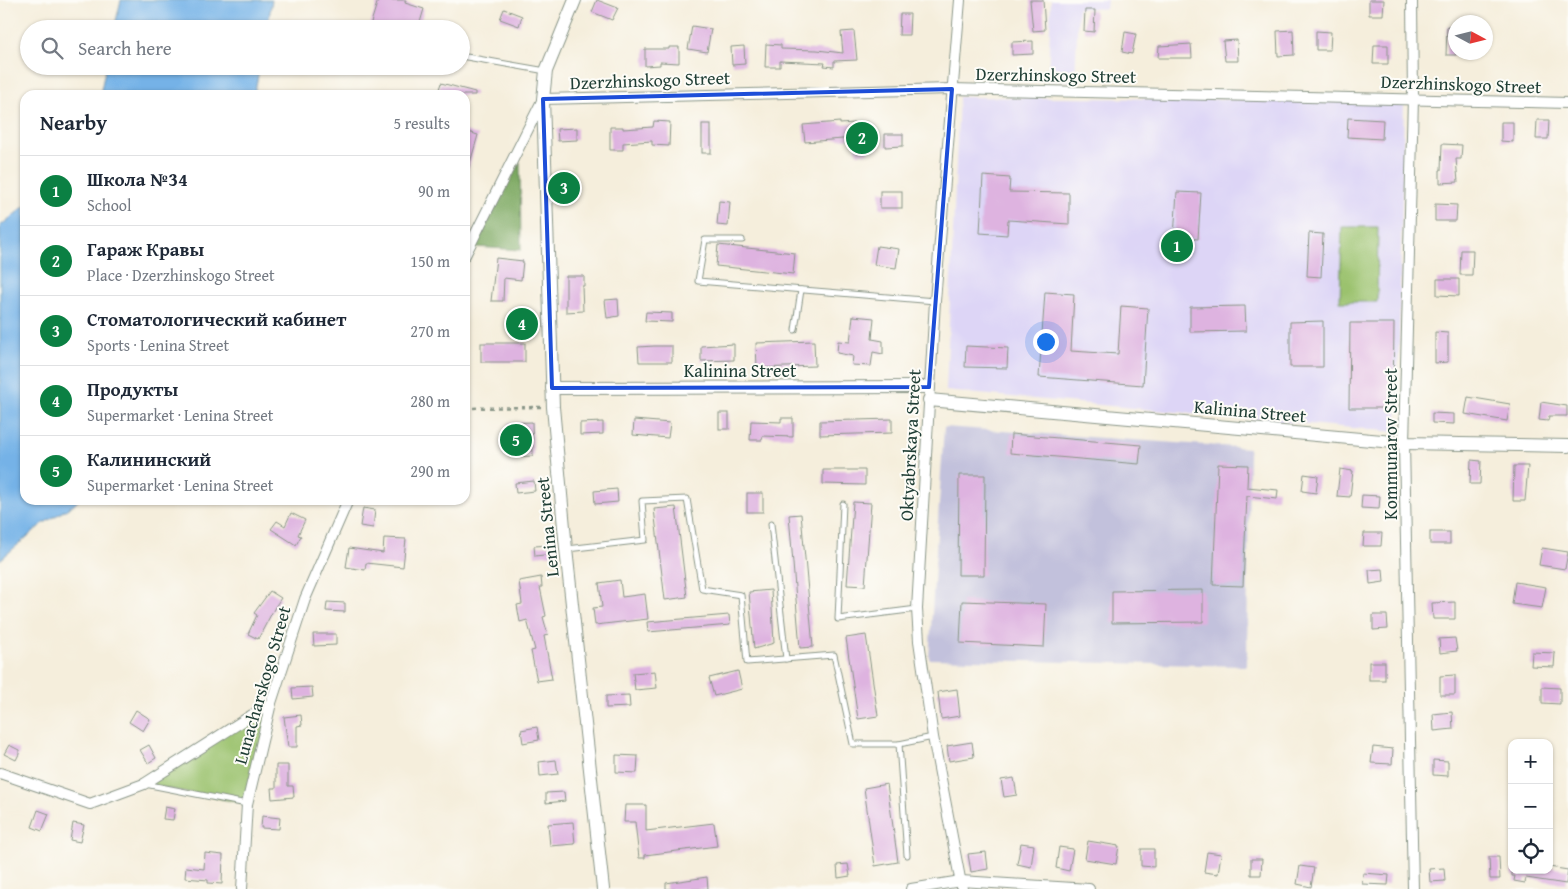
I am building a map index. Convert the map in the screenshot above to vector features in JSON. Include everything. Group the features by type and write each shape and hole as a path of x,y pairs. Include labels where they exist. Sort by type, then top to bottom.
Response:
{"street":[{"path":"470,245 543,100 546,72 575,0"},
{"name":"Oktyabrskaya Street","path":"960,0 935,301 917,609 919,641 933,737 961,885"},
{"name":"Kommunarov Street","path":"1412,0 1413,98 1404,442 1413,889"},
{"name":"Dzerzhinskogo Street","path":"543,100 952,89 1568,103"},
{"name":"Lenina Street","path":"543,100 552,407 603,889"},
{"name":"Kalinina Street","path":"552,388 929,394 1404,442 1568,446"},
{"name":"Lunacharskogo Street","path":"242,889 247,804 271,703 305,599 346,505"},
{"path":"0,773 90,804 144,784 271,703"},
{"path":"911,889 961,885 1089,889"}],"lane":[{"path":"470,58 546,72"},
{"path":"742,240 705,240 698,281 935,301"},
{"path":"795,330 801,290"},
{"path":"566,550 645,540 642,501 687,498 702,589 741,595 747,662 834,655 853,744 898,744 933,737"},
{"path":"843,504 838,619 917,609"},
{"path":"771,524 786,659"},
{"path":"898,744 907,854"},
{"path":"144,784 247,804"}],"path":[{"path":"470,408 552,407"}],"highlighted area":[{"path":"952,89 929,387 552,388 543,99"}],"shaded area":[{"path":"1051,0 1107,0 1106,9 1078,8 1075,81 1048,81"},
{"path":"959,97 1404,101 1397,432 946,391"},
{"path":"944,427 1249,448 1247,666 929,659"}],"green space":[{"path":"520,162 521,250 475,247"},
{"path":"1342,227 1378,227 1377,302 1340,302"},
{"path":"271,703 247,804 144,784"}],"water":[{"path":"121,0 272,0 269,20 116,20"},
{"path":"104,75 258,75 255,90 101,90"},
{"path":"20,210 20,505 73,505 41,525 0,560 0,226"}],"building":[{"path":"378,0 406,0 405,3 424,9 421,20 372,20"},
{"path":"597,0 618,8 612,20 592,12"},
{"path":"1030,0 1043,0 1045,30 1033,31"},
{"path":"1369,0 1384,0 1383,15 1369,15"},
{"path":"504,9 522,16 519,26 500,19"},
{"path":"1085,10 1095,10 1094,32 1084,31"},
{"path":"900,14 910,14 909,35 899,35"},
{"path":"692,26 711,29 707,52 688,49"},
{"path":"1447,27 1448,27 1448,55 1446,55"},
{"path":"1293,30 1294,55 1278,56 1277,31"},
{"path":"854,31 857,60 834,61 834,67 824,66 825,63 780,61 780,67 765,67 766,44 781,45 781,49 843,53 841,32"},
{"path":"1316,31 1331,32 1330,50 1316,50"},
{"path":"1125,32 1136,34 1132,54 1122,52"},
{"path":"1237,40 1238,61 1225,61 1223,41"},
{"path":"1033,41 1033,54 1012,55 1012,42"},
{"path":"1191,44 1192,58 1158,58 1159,46"},
{"path":"1374,45 1388,45 1388,64 1373,64"},
{"path":"744,46 745,64 732,65 731,47"},
{"path":"669,47 679,47 679,63 660,62 660,65 645,66 645,49 669,49"},
{"path":"441,83 467,90 439,90"},
{"path":"470,91 475,92 475,95 470,95"},
{"path":"1348,118 1383,120 1382,139 1347,137"},
{"path":"1537,120 1549,120 1548,139 1536,139"},
{"path":"654,121 670,122 669,146 652,145 652,141 623,143 623,150 610,150 610,127 623,127 623,129 653,127"},
{"path":"840,122 840,124 867,122 869,153 857,154 855,138 805,142 803,125"},
{"path":"1501,122 1513,122 1513,142 1501,141"},
{"path":"702,124 711,124 711,153 702,153"},
{"path":"577,128 577,140 558,141 557,129"},
{"path":"470,133 478,135 470,163"},
{"path":"885,134 903,134 903,146 885,147"},
{"path":"1442,144 1462,145 1461,159 1456,159 1458,182 1440,183"},
{"path":"983,176 1010,178 1009,192 1069,193 1069,224 1008,220 1007,235 980,233"},
{"path":"559,177 572,178 570,199 557,198"},
{"path":"880,191 902,191 902,208 880,208"},
{"path":"1177,192 1201,193 1198,239 1174,237"},
{"path":"719,201 730,202 728,226 717,225"},
{"path":"1435,204 1457,205 1456,221 1435,221"},
{"path":"1309,233 1323,234 1321,277 1307,276"},
{"path":"718,245 795,253 793,274 716,266"},
{"path":"877,246 899,249 896,268 874,265"},
{"path":"1461,250 1473,250 1472,275 1460,275"},
{"path":"496,258 523,261 521,280 504,278 503,301 491,301"},
{"path":"566,276 584,276 584,286 582,286 583,311 566,312"},
{"path":"1437,279 1459,279 1459,296 1437,295"},
{"path":"1045,292 1074,294 1071,351 1118,354 1121,306 1148,308 1143,385 1039,377"},
{"path":"618,299 619,316 607,318 605,300"},
{"path":"1245,306 1246,331 1190,332 1190,307"},
{"path":"646,312 672,313 672,322 645,321"},
{"path":"853,316 874,318 872,339 883,341 883,354 873,352 871,366 852,365 853,356 837,353 838,341 850,342"},
{"path":"1323,321 1323,367 1290,367 1290,322"},
{"path":"1350,323 1394,323 1393,408 1349,408"},
{"path":"1435,332 1448,333 1448,362 1435,363"},
{"path":"814,341 815,366 757,368 756,343"},
{"path":"481,343 525,343 525,362 481,362"},
{"path":"734,344 734,360 701,361 701,346"},
{"path":"672,346 672,362 639,362 638,347"},
{"path":"966,346 1008,348 1007,368 965,367"},
{"path":"1468,397 1510,404 1507,421 1465,414"},
{"path":"1541,402 1567,406 1567,416 1549,416 1548,421 1539,420"},
{"path":"719,413 729,413 729,429 719,429"},
{"path":"1432,413 1454,414 1454,424 1432,423"},
{"path":"781,418 793,418 793,437 763,436 762,440 750,440 751,421 781,422"},
{"path":"892,419 892,433 820,435 820,421"},
{"path":"634,420 670,423 668,438 633,435"},
{"path":"532,422 533,456 509,457 508,423"},
{"path":"603,422 603,434 580,435 580,423"},
{"path":"1011,434 1141,445 1139,464 1010,453"},
{"path":"1471,460 1481,461 1480,484 1470,484"},
{"path":"1218,464 1248,465 1247,487 1278,490 1277,499 1247,496 1243,586 1213,585"},
{"path":"1514,466 1528,466 1525,501 1513,501"},
{"path":"1340,469 1353,471 1350,497 1337,496"},
{"path":"823,470 865,470 865,485 823,484"},
{"path":"1304,474 1318,476 1316,493 1302,491"},
{"path":"959,475 985,475 984,575 958,575"},
{"path":"534,481 535,491 516,493 515,483"},
{"path":"617,489 618,502 595,504 594,491"},
{"path":"747,493 763,493 763,512 747,512"},
{"path":"1362,495 1380,496 1379,509 1361,508"},
{"path":"853,502 871,503 865,586 847,585"},
{"path":"676,507 687,597 665,600 654,509"},
{"path":"363,508 375,510 373,528 360,526"},
{"path":"291,513 305,520 298,535 301,536 296,545 271,529 277,521 285,526"},
{"path":"801,514 813,647 800,648 789,515"},
{"path":"1430,532 1450,532 1450,544 1430,544"},
{"path":"1364,533 1382,533 1381,546 1363,546"},
{"path":"384,538 406,539 403,567 366,563 365,570 346,567 349,548 383,553"},
{"path":"552,545 553,554 535,556 534,546"},
{"path":"1542,548 1568,552 1565,569 1539,565"},
{"path":"1383,569 1384,582 1370,584 1369,570"},
{"path":"541,577 542,587 540,587 546,616 543,617 548,635 544,636 552,679 537,681 531,651 535,650 527,620 520,622 517,605 522,604 519,581"},
{"path":"620,580 622,597 645,594 648,619 595,625 593,608 602,607 599,583"},
{"path":"1515,582 1546,587 1542,608 1512,604"},
{"path":"771,590 774,643 754,649 749,592"},
{"path":"1203,590 1203,622 1112,623 1112,591"},
{"path":"270,591 281,598 258,639 248,634 257,615 254,613"},
{"path":"962,601 1046,604 1044,647 960,643"},
{"path":"327,602 345,603 345,612 326,611"},
{"path":"1455,602 1455,619 1433,619 1432,603"},
{"path":"729,615 730,625 648,632 647,622"},
{"path":"1373,615 1387,615 1388,629 1373,630"},
{"path":"313,634 336,634 336,645 314,646"},
{"path":"866,635 878,716 858,719 846,638"},
{"path":"1455,638 1457,651 1440,653 1439,639"},
{"path":"1532,652 1555,653 1554,667 1531,666"},
{"path":"1369,662 1385,662 1385,680 1369,680"},
{"path":"655,671 657,688 635,690 633,673"},
{"path":"738,671 742,689 714,696 709,678"},
{"path":"1455,675 1455,695 1440,695 1440,676"},
{"path":"312,687 313,697 293,699 292,688"},
{"path":"1542,687 1560,688 1560,704 1542,703"},
{"path":"957,689 960,716 941,719 938,692"},
{"path":"629,695 630,707 606,708 606,696"},
{"path":"136,710 150,719 143,731 129,722"},
{"path":"1452,712 1453,729 1434,731 1433,714"},
{"path":"301,715 302,725 297,726 297,747 288,747 284,717"},
{"path":"537,727 539,740 523,743 521,730"},
{"path":"972,742 974,757 949,761 947,746"},
{"path":"9,745 19,750 16,760 4,754"},
{"path":"149,745 156,758 148,763 140,750"},
{"path":"1373,747 1393,749 1392,764 1371,763"},
{"path":"616,755 638,756 637,773 616,772"},
{"path":"556,760 558,774 540,776 539,762"},
{"path":"1433,760 1448,761 1448,776 1433,775"},
{"path":"276,765 288,765 288,786 293,786 294,797 272,799 271,788 276,788"},
{"path":"1014,778 1017,795 1004,797 1001,780"},
{"path":"887,784 898,862 875,866 864,788"},
{"path":"564,792 565,801 546,803 546,793"},
{"path":"625,805 646,805 646,831 714,823 717,846 645,855 645,858 639,858 635,822 624,822"},
{"path":"165,807 175,809 173,820 163,819"},
{"path":"38,810 49,814 42,831 32,827"},
{"path":"262,816 280,818 279,829 261,828"},
{"path":"573,822 575,844 550,846 548,824"},
{"path":"73,823 84,825 80,842 70,840"},
{"path":"1088,841 1119,846 1116,864 1085,859"},
{"path":"1021,843 1034,845 1031,867 1017,864"},
{"path":"1059,847 1073,849 1069,871 1056,868"},
{"path":"1141,849 1154,849 1154,867 1141,866"},
{"path":"986,852 988,869 971,872 968,854"},
{"path":"1207,852 1221,854 1218,874 1204,872"},
{"path":"205,853 223,855 222,884 208,883 208,880 185,878 186,867 204,869"},
{"path":"1489,857 1499,857 1500,879 1490,879"},
{"path":"1251,859 1262,859 1261,875 1251,875"},
{"path":"848,864 850,876 838,878 837,865"},
{"path":"1300,866 1314,868 1311,887 1297,884"},
{"path":"1444,868 1445,881 1430,882 1429,869"},
{"path":"1553,868 1568,870 1566,884 1526,878 1525,883 1514,881 1515,876 1512,876 1512,874 1553,874"},
{"path":"1363,873 1389,875 1388,885 1362,884"},
{"path":"707,877 708,889 666,889 666,883"}],"place":[{"name":"Гараж Кравы","path":"862,138"},
{"name":"Стоматологический кабинет","path":"564,188"},
{"name":"Школа №34","path":"1177,246"},
{"name":"Продукты","path":"522,324"},
{"name":"Калининский","path":"516,440"}]}
